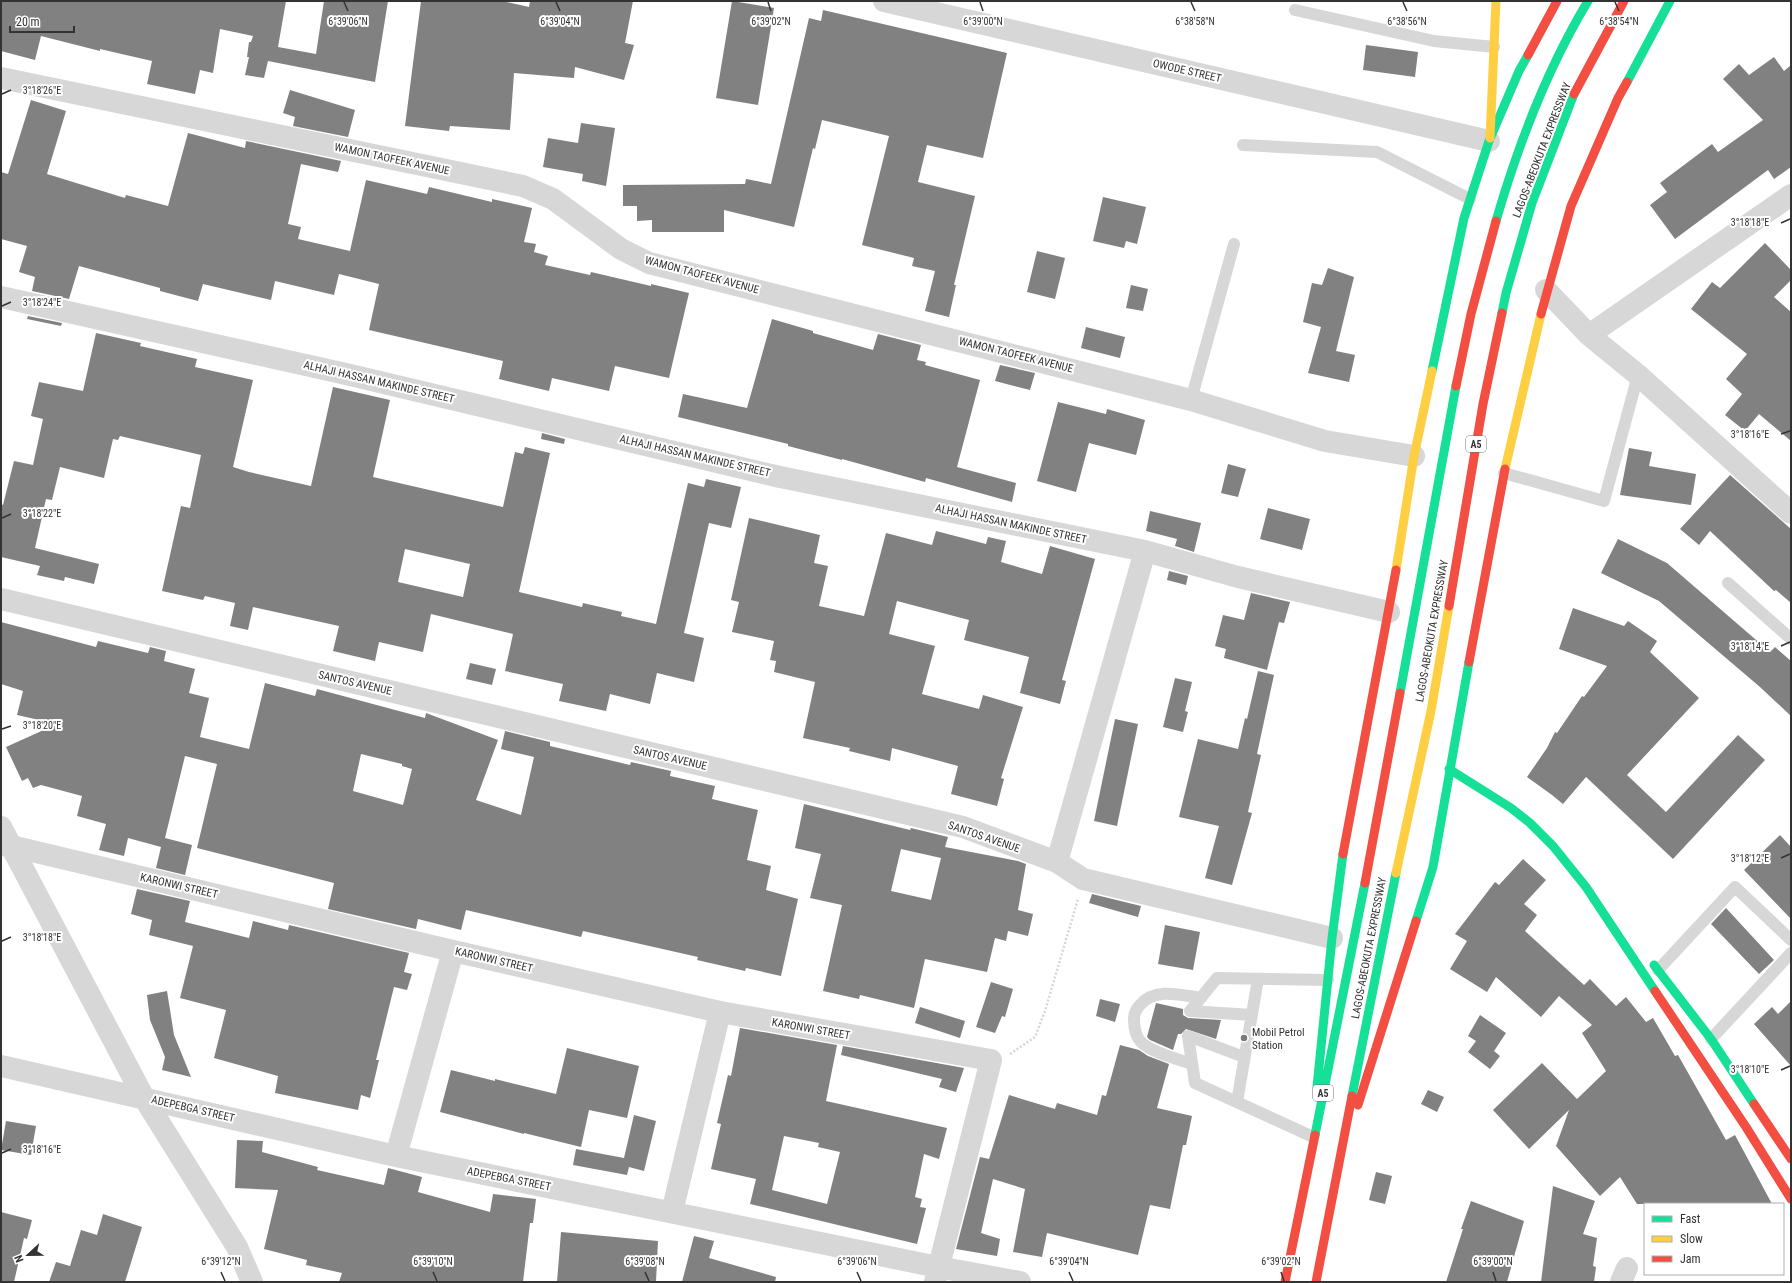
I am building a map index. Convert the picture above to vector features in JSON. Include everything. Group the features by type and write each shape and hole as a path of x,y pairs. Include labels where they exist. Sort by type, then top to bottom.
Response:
{"main road":[{"path":"1489,141 1496,1"},
{"path":"1308,1172 1332,938 1344,846 1389,612 1414,456 1462,226 1489,141 1519,71 1557,1"},
{"name":"LAGOS-ABEOKUTA EXPRESSWAY","path":"1285,1282 1308,1172 1401,693 1453,406 1479,282 1507,181 1546,80 1588,1"},
{"name":"LAGOS-ABEOKUTA EXPRESSWAY","path":"1316,1282 1389,905 1431,711 1483,404 1506,293 1532,203 1572,98 1624,1"},
{"path":"1336,1175 1433,867 1448,769 1455,757 1504,473 1546,290 1571,206 1618,98 1670,1"},
{"path":"1448,769 1508,806 1530,822 1551,842 1602,908 1614,930 1791,1199"},
{"path":"1649,958 1711,1039 1791,1159"}],"street":[{"name":"OWODE STREET","path":"884,1 1489,141"},
{"name":"WAMON TAOFEEK AVENUE","path":"1,78 523,186 553,199 621,249 649,263 1191,400 1325,441 1414,456"},
{"path":"1589,335 1791,195"},
{"path":"1546,290 1589,335 1638,375 1791,513"},
{"name":"ALHAJI HASSAN MAKINDE STREET","path":"1,296 354,376 780,477 1145,552 1238,578 1389,612"},
{"path":"1057,862 1145,552"},
{"name":"SANTOS AVENUE","path":"1,599 963,827 1057,862 1083,879 1332,938"},
{"path":"4,839 144,1098 237,1246 252,1282"},
{"name":"KARONWI STREET","path":"4,839 452,951 720,1012 991,1060"},
{"path":"396,1156 452,951"},
{"path":"672,1212 720,1012"},
{"path":"936,1275 991,1060"},
{"name":"ADEPEBGA STREET","path":"1,1066 396,1156 672,1212 936,1275 1020,1282"}],"lane":[{"path":"1295,10 1434,41 1494,47"},
{"path":"1243,146 1377,152 1470,199"},
{"path":"1191,400 1234,244"},
{"path":"1504,473 1604,501 1638,375"},
{"path":"1728,583 1791,639"},
{"path":"1658,970 1735,888 1791,940"},
{"path":"1711,1039 1791,953"},
{"path":"1252,1015 1190,1011 1217,978 1328,980"},
{"path":"1237,1102 1258,979"},
{"path":"1192,1064 1162,1054 1141,1042 1135,1033 1134,1017 1137,1008 1144,999 1158,994 1172,993 1201,998"},
{"path":"1244,1057 1188,1036 1195,1083 1311,1136"}],"path":[{"path":"991,1060 1012,1054 1035,1037 1045,1011 1083,879"}],"building":[{"path":"1,1 286,1 278,47 316,54 324,1 388,1 375,82 268,61 264,78 245,75 249,57 247,57 249,42 251,42 253,36 220,29 213,73 200,70 195,94 147,84 152,61 100,49 100,51 41,36 35,60 1,51"},
{"path":"421,1 502,1 529,7 530,1 633,1 625,43 634,45 624,80 575,67 574,78 514,73 510,130 450,126 449,131 405,126"},
{"path":"732,1 774,8 758,105 716,98"},
{"path":"823,10 1007,53 983,158 927,145 918,182 975,196 954,285 956,285 949,317 925,311 935,271 912,266 914,258 862,245 889,136 822,120 815,149 813,148 794,227 724,210 724,232 652,232 652,220 637,221 637,206 623,206 623,185 745,184 746,179 771,184 809,18 821,21"},
{"path":"1366,45 1418,52 1415,77 1363,70"},
{"path":"1774,57 1784,71 1791,65 1791,167 1774,179 1768,170 1675,239 1650,205 1667,192 1660,183 1712,144 1718,152 1763,120 1723,79 1739,64 1749,75"},
{"path":"290,90 355,110 348,137 293,126 295,117 283,113"},
{"path":"31,100 66,111 47,174 125,198 126,195 168,206 188,133 245,148 246,141 341,161 338,172 301,164 288,224 301,227 298,239 350,251 366,180 427,194 429,187 492,202 492,199 532,208 524,242 536,244 534,252 548,256 545,265 590,275 591,272 689,293 669,378 615,366 609,391 552,378 549,391 499,379 503,361 369,330 379,284 339,274 334,295 275,281 271,300 203,284 198,301 160,291 160,288 79,266 69,299 32,291 35,277 19,272 27,246 1,239 1,172 8,174"},
{"path":"581,123 615,128 606,186 582,181 583,174 543,167 548,138 578,143"},
{"path":"1103,197 1146,207 1137,244 1126,241 1124,248 1093,241"},
{"path":"1765,243 1791,270 1791,280 1774,297 1791,312 1791,441 1759,414 1745,431 1725,415 1742,394 1726,379 1747,354 1691,309 1712,282 1720,288"},
{"path":"1037,251 1065,258 1055,299 1027,292"},
{"path":"1328,268 1354,277 1336,351 1355,355 1349,382 1308,373 1321,327 1303,322 1312,283 1322,285"},
{"path":"1131,285 1148,289 1143,311 1126,308"},
{"path":"28,316 62,323 61,326 27,319"},
{"path":"772,319 813,331 813,333 873,350 878,334 921,345 917,360 926,362 925,365 980,380 957,467 1016,483 1012,502 926,478 925,482 788,446 788,444 678,417 683,394 747,408"},
{"path":"1086,327 1125,337 1120,358 1081,348"},
{"path":"96,333 141,343 140,346 197,359 195,367 253,380 233,467 311,486 333,387 390,400 373,477 503,507 515,452 523,454 525,447 550,453 519,592 582,607 583,603 622,612 621,616 656,624 688,483 704,487 706,479 741,487 731,528 709,523 684,633 704,638 694,682 657,673 650,704 610,694 606,711 559,701 563,684 505,671 513,634 431,614 423,652 379,642 375,661 333,651 339,626 253,607 248,630 230,626 235,603 205,596 203,600 162,591 181,506 190,508 201,455 120,436 118,440 113,439 104,478 60,467 52,500 46,499 35,548 99,564 94,584 65,577 64,581 37,575 40,566 1,557 1,504 3,505 14,461 33,465 43,419 31,416 39,382 83,391","holes":["405,549 470,564 463,597 398,582"]},
{"path":"1000,365 1035,373 1030,390 995,381"},
{"path":"1058,402 1106,414 1107,409 1145,420 1136,455 1089,443 1076,492 1037,481"},
{"path":"542,433 565,439 564,444 541,439"},
{"path":"1629,448 1652,452 1649,466 1696,474 1691,505 1620,495"},
{"path":"1228,464 1246,469 1238,497 1221,493"},
{"path":"1730,475 1791,529 1791,603 1776,590 1774,591 1710,531 1699,545 1680,529"},
{"path":"1268,508 1310,519 1302,550 1260,539"},
{"path":"1150,511 1201,523 1194,552 1175,546 1177,539 1146,531"},
{"path":"749,518 820,535 814,563 828,566 819,606 864,616 886,533 932,545 936,531 986,544 988,537 1006,541 1001,562 1042,574 1050,546 1095,559 1062,680 1066,681 1060,704 1020,693 1029,657 964,640 969,620 897,601 889,634 935,646 922,694 979,709 983,695 1023,707 1001,778 1004,779 997,806 951,794 958,766 892,748 890,761 849,751 850,748 803,738 815,682 774,672 776,661 770,660 774,641 732,632 739,602 731,600"},
{"path":"1618,539 1667,563 1770,652 1775,647 1791,661 1791,716 1760,687 1659,601 1601,573"},
{"path":"1169,571 1188,576 1186,585 1167,580"},
{"path":"1251,593 1290,602 1284,623 1279,622 1267,670 1224,658 1226,649 1215,646 1223,615 1244,620"},
{"path":"1573,608 1624,626 1628,621 1657,641 1650,652 1699,698 1627,775 1666,812 1738,735 1765,760 1673,859 1586,777 1563,804 1527,777 1547,748 1555,732 1557,733 1582,696 1584,697 1607,666 1559,649"},
{"path":"1,622 96,647 98,641 148,653 150,647 166,651 164,661 195,669 189,693 209,698 200,737 249,749 265,683 315,696 317,689 425,718 426,713 498,740 476,800 521,815 534,757 501,749 505,731 550,742 550,746 630,765 631,762 671,771 670,776 715,786 712,799 758,810 747,860 771,866 766,890 798,899 781,976 746,968 745,971 697,960 698,957 583,931 581,937 466,910 461,930 418,919 416,929 328,909 334,883 197,848 217,764 185,756 165,838 192,845 185,875 156,868 161,847 128,838 124,856 99,850 106,824 77,816 82,796 41,785 33,788 28,778 22,781 6,747 57,724 17,715 23,691 1,684","holes":["361,754 402,764 402,766 412,769 403,805 353,791"]},
{"path":"470,663 496,669 492,685 466,679"},
{"path":"1258,671 1274,675 1257,754 1261,755 1248,812 1252,813 1232,885 1205,878 1219,826 1179,817 1198,739 1238,749 1245,718 1247,719"},
{"path":"1175,678 1192,682 1185,711 1188,712 1183,732 1163,727"},
{"path":"1115,719 1138,724 1117,826 1094,821"},
{"path":"804,804 910,830 911,828 948,837 945,847 1018,861 1026,864 1018,910 1033,914 1028,936 1008,931 1006,941 995,938 987,972 925,959 914,1008 860,995 859,999 823,991 842,905 810,898 821,854 795,848","holes":["901,849 941,858 931,900 891,891"]},
{"path":"1780,835 1791,847 1791,919 1744,870"},
{"path":"1523,859 1546,880 1524,904 1537,915 1525,931 1584,985 1590,979 1616,1006 1626,997 1646,1022 1653,1018 1675,1056 1678,1055 1726,1140 1735,1135 1771,1203 1637,1204 1620,1177 1600,1196 1556,1146 1569,1110 1529,1149 1493,1110 1542,1063 1577,1099 1606,1071 1582,1033 1592,1025 1559,996 1541,1017 1496,977 1487,992 1450,969 1467,941 1455,934 1495,882 1499,885"},
{"path":"137,889 190,901 185,922 249,938 253,921 288,930 289,925 409,953 404,972 412,974 407,990 394,987 376,1060 379,1060 370,1098 361,1095 358,1110 275,1093 278,1076 214,1058 226,1010 180,998 193,946 149,935 152,920 131,914"},
{"path":"1092,894 1141,906 1138,917 1089,903"},
{"path":"1726,908 1774,960 1759,974 1711,924"},
{"path":"1165,925 1200,932 1193,970 1158,964"},
{"path":"991,982 1013,989 1005,1017 1002,1016 995,1033 976,1027"},
{"path":"167,991 174,1035 191,1077 162,1070 165,1057 150,1020 147,995"},
{"path":"1100,999 1120,1004 1115,1022 1096,1016"},
{"path":"1791,1001 1791,1066 1754,1024 1772,1007 1778,1014"},
{"path":"1156,1003 1183,1009 1183,1015 1188,1018 1221,1020 1216,1039 1186,1029 1181,1034 1178,1034 1173,1050 1150,1040 1147,1037"},
{"path":"920,1007 965,1021 960,1038 915,1023"},
{"path":"1480,1015 1506,1033 1494,1051 1500,1056 1490,1069 1468,1052 1476,1041 1468,1036"},
{"path":"740,1028 837,1045 826,1101 947,1128 939,1159 924,1154 915,1197 922,1199 920,1207 926,1208 917,1244 750,1204 756,1179 711,1169 721,1124 717,1123 728,1075 731,1076","holes":["784,1136 819,1143 818,1147 840,1152 827,1204 772,1190"]},
{"path":"1120,1045 1139,1050 1148,1056 1169,1064 1157,1108 1192,1116 1186,1145 1183,1145 1170,1209 1150,1205 1138,1255 1047,1233 1042,1257 1013,1252 1025,1189 993,1179 981,1233 1000,1239 997,1256 956,1249 980,1157 989,1159 1009,1095 1055,1109 1057,1103 1097,1115 1102,1095 1106,1096"},
{"path":"843,1046 964,1068 956,1092 939,1087 942,1079 841,1055"},
{"path":"567,1048 639,1066 627,1118 589,1110 581,1147 440,1112 451,1070 556,1094"},
{"path":"1428,1090 1444,1097 1437,1112 1421,1104"},
{"path":"634,1115 656,1121 644,1171 629,1167 627,1175 573,1165 576,1149 624,1158"},
{"path":"6,1121 36,1126 31,1155 1,1150"},
{"path":"237,1140 263,1141 262,1152 318,1167 317,1170 384,1185 388,1168 422,1177 418,1192 490,1212 493,1194 536,1199 533,1223 530,1223 523,1282 339,1282 342,1273 306,1265 307,1260 264,1249 278,1190 235,1188"},
{"path":"1376,1172 1392,1176 1385,1204 1369,1200"},
{"path":"1553,1186 1595,1201 1583,1234 1597,1238 1593,1266 1596,1267 1594,1282 1541,1282"},
{"path":"1471,1201 1524,1221 1507,1282 1446,1282 1463,1229 1461,1229"},
{"path":"1,1212 32,1220 27,1239 24,1238 14,1282 1,1282"},
{"path":"103,1214 142,1227 125,1282 49,1282 56,1262 70,1266 81,1230 97,1235"},
{"path":"561,1232 658,1241 656,1282 557,1282"},
{"path":"694,1236 714,1241 709,1258 776,1277 775,1282 682,1282"}],"traffic: fast":[{"path":"1496,221 1514,164 1535,108 1559,53 1588,1"},
{"path":"1627,82 1670,1"},
{"path":"1432,371 1464,218 1489,141 1519,71 1528,55"},
{"path":"1502,313 1506,293 1532,203 1574,94"},
{"path":"1400,693 1456,386"},
{"path":"1416,921 1433,867 1469,662"},
{"path":"1449,769 1511,808 1530,823 1553,846 1586,887 1655,991"},
{"path":"1317,1087 1332,938 1343,854"},
{"path":"1352,1096 1396,873"},
{"path":"1315,1135 1365,883"},
{"path":"1654,965 1711,1039 1754,1104"}],"traffic: slow":[{"path":"1490,138 1496,1"},
{"path":"1505,469 1541,314"},
{"path":"1396,570 1414,456 1432,371"},
{"path":"1396,873 1431,711 1449,606"}],"traffic: jam":[{"path":"1528,55 1557,1"},
{"path":"1574,94 1624,1"},
{"path":"1541,314 1571,206 1618,98 1627,82"},
{"path":"1456,386 1471,314 1496,221"},
{"path":"1449,606 1483,404 1502,313"},
{"path":"1469,662 1505,469"},
{"path":"1343,854 1396,570"},
{"path":"1365,883 1400,693"},
{"path":"1358,1105 1416,921"},
{"path":"1655,991 1746,1127 1791,1199"},
{"path":"1316,1282 1352,1096"},
{"path":"1754,1104 1791,1159"},
{"path":"1285,1282 1315,1135"}],"place":[{"name":"Mobil Petrol Station","path":"1244,1038"}]}
